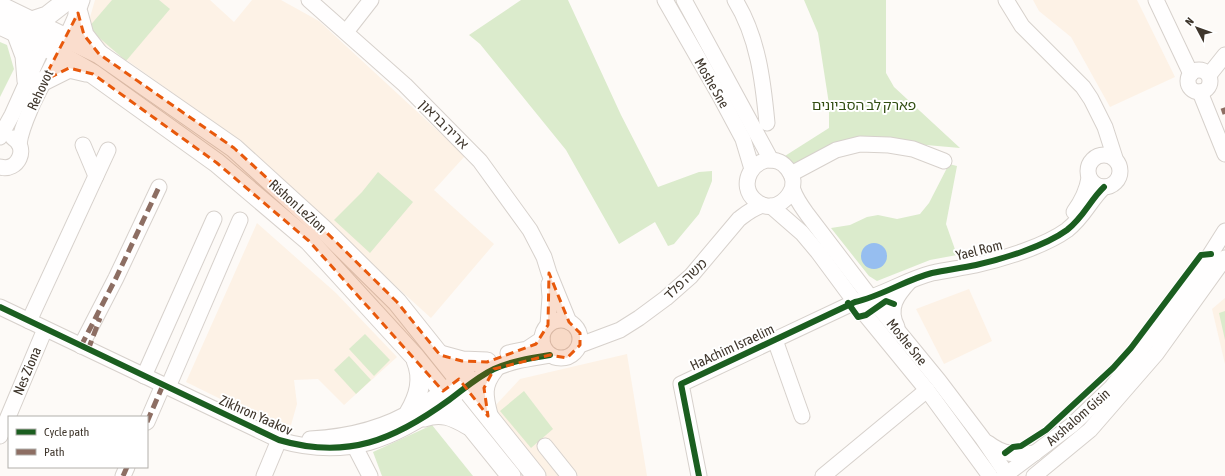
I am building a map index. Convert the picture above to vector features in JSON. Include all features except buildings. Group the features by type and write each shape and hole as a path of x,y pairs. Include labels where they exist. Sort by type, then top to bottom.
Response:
{"main road":[{"path":"32,21 47,16 72,4 84,34 99,54"},
{"name":"Rishon LeZion","path":"0,6 32,21 54,42 93,74 217,163 309,241 415,357 511,476"},
{"path":"8,28 25,56 35,81 69,68 93,74"},
{"name":"Rishon LeZion","path":"8,28 99,54 234,148 323,229 396,302 536,476"},
{"path":"440,355 462,362 491,365 484,388 484,402 488,416"},
{"path":"415,357 420,368 421,377 417,396 416,415 446,415 472,427"}],"street":[{"name":"אריה בראון","path":"310,0 405,85 480,161 530,230 544,257 549,273 573,326"},
{"path":"346,32 371,0"},
{"name":"Moshe Sne","path":"665,0 743,139 752,169"},
{"name":"Moshe Sne","path":"684,0 771,160"},
{"path":"736,0 743,12 757,53 768,123"},
{"path":"1006,0 1022,26 1083,87 1092,99 1109,138 1119,166 1119,176 1115,182 1111,186 1104,187 1093,184 1089,178 1088,169 1089,163 1096,156 1100,148 1101,129 1098,113"},
{"path":"1156,0 1191,74"},
{"name":"Rehovot","path":"0,137 35,81 72,4"},
{"path":"1208,75 1225,55"},
{"path":"1197,70 1202,70 1208,75 1210,78 1207,89 1200,92 1193,90 1190,87 1188,82 1191,74 1197,70"},
{"name":"Rehovot","path":"2,170 13,166 21,154 19,144 35,81"},
{"path":"1200,92 1225,154"},
{"path":"743,107 764,94"},
{"path":"0,137 11,137 19,144"},
{"path":"792,181 836,150 860,144 889,145 913,149 944,161"},
{"path":"83,145 96,176"},
{"path":"28,321 108,150"},
{"path":"1096,156 1107,155 1115,158"},
{"path":"765,160 771,160 781,163 787,167 792,181 790,196 778,205 767,206 757,202 751,197 747,183 748,175 758,163 765,160"},
{"name":"Yael Rom","path":"869,295 885,280 908,271 931,264 997,250 1043,234 1060,224 1074,211 1082,200 1089,178"},
{"name":"Moshe Sne","path":"792,181 798,200 807,214 869,295 939,381 983,439 1006,475"},
{"path":"85,348 159,187"},
{"name":"Yael Rom","path":"855,302 869,295 913,279 932,273 995,260 1055,238 1079,220 1104,187"},
{"name":"משה פלד","path":"580,345 620,330 666,298 691,276 711,254 724,235 748,190"},
{"name":"Moshe Sne","path":"767,206 802,233 818,252 855,302 927,390 990,476"},
{"name":"משה פלד","path":"724,235 748,212 756,207 767,206"},
{"path":"144,376 214,219"},
{"path":"148,420 166,386 240,220"},
{"name":"Avshalom Gisin","path":"1006,475 1072,425 1111,388 1189,288 1225,231"},
{"name":"Avshalom Gisin","path":"1034,476 1090,430 1156,354 1225,258"},
{"name":"אריה בראון","path":"548,325 550,297 549,273"},
{"path":"85,348 116,278"},
{"path":"900,333 892,316 892,307 905,287 913,279"},
{"name":"HaAchim Israelim","path":"699,476 681,384 855,302"},
{"name":"Zikhron Yaakov","path":"0,307 279,440 316,447 333,448 359,442 378,441 396,432 416,415 446,396 462,383 491,365 505,354 527,349 542,339"},
{"name":"משה פלד","path":"573,326 604,329 639,318"},
{"path":"558,320 573,326 581,339 580,345 572,355 567,358 561,359 550,355 546,351 542,339 543,333 548,325 558,320"},
{"name":"Nes Ziona","path":"8,416 45,329"},
{"path":"775,340 802,416"},
{"name":"Zikhron Yaakov","path":"491,365 550,355"},
{"path":"823,476 927,390"},
{"name":"Nes Ziona","path":"0,436 8,417"},
{"path":"983,439 994,448 1005,453 1016,455 1036,452"},
{"path":"264,476 279,440"},
{"path":"359,442 371,476"},
{"path":"545,446 569,476"},
{"path":"977,476 979,460"}],"highlighted area":[{"path":"78,13 84,35 99,54 234,148 323,229 397,302 440,355 462,361 487,362 536,344 548,325 549,273 569,322 580,333 580,345 567,358 550,355 494,369 484,388 488,416 459,379 443,391 309,241 217,163 93,74 69,68 43,81"}],"shaded area":[{"path":"95,0 210,0 234,22 252,0 281,0 319,21 465,156 434,190 494,244 431,318 219,126 86,31"},
{"path":"1033,0 1137,0 1175,77 1110,107 1071,37 1039,11"},
{"path":"257,223 336,293 397,357 344,405 318,379 294,380 297,404 291,425 269,423 186,382"},
{"path":"969,289 992,341 944,364 916,309"},
{"path":"1225,298 1225,364 1212,309"},
{"path":"627,354 647,476 545,476 493,408 520,379"}],"green space":[{"path":"112,0 159,0 170,9 126,61 88,28"},
{"path":"521,0 568,0 621,115 658,187 699,172 712,171 712,181 699,214 674,244 668,246 655,222 619,244 566,150 480,44 469,35"},
{"name":"פארק לב הסביונים","path":"804,0 886,0 886,73 894,87 960,148 890,140 798,165 777,161 829,128 829,104 818,33"},
{"path":"0,42 7,45 14,69 0,97"},
{"path":"949,164 957,166 946,224 957,255 930,260 877,281 869,276 831,228 850,225 867,217 878,215 897,219 920,214 929,203"},
{"path":"378,172 413,202 370,253 334,220 362,192"},
{"path":"1225,311 1225,340 1219,313"},
{"path":"365,334 390,360 374,376 349,349"},
{"path":"349,356 371,380 356,394 334,370"},
{"path":"524,391 553,429 531,448 500,411"},
{"path":"432,425 473,476 382,476 373,452"}],"water":[{"path":"874,243 883,247 887,256 883,265 874,269 865,265 861,256 865,247"}],"marked path":[{"path":"1223,108 1225,114"},
{"path":"81,346 116,278 159,187"},
{"path":"88,350 100,318"},
{"path":"148,420 163,385"},
{"path":"123,476 127,468"}],"cycle path":[{"path":"699,476 681,384 855,302 875,296 922,276 976,265 1036,247 1058,236 1073,225 1104,187"},
{"path":"1005,453 1013,447 1021,446 1046,430 1113,368 1131,348 1201,255 1211,254"},
{"path":"848,303 858,317 866,315 886,301 894,304"},
{"path":"0,307 279,440 304,446 327,448 348,447 389,436 429,414 476,379 488,372 514,362 550,355"}]}
